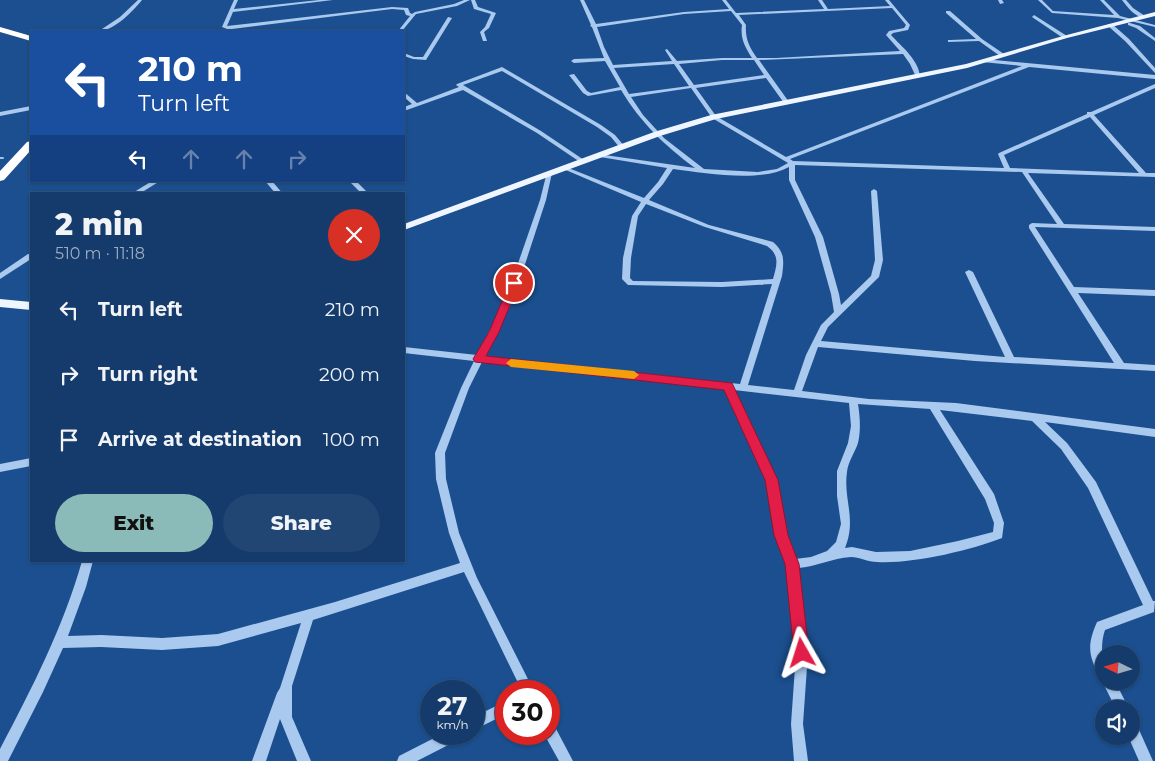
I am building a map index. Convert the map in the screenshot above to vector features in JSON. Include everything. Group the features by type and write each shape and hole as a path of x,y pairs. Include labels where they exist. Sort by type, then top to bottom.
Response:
{"highway":[{"path":"0,25 30,32"},
{"path":"0,29 30,39"},
{"path":"0,167 30,136"},
{"path":"0,178 30,145"}],"main road":[{"path":"405,227 657,134 714,117 984,62 1002,55 1124,20 1155,14"},
{"path":"0,303 30,306"}],"street":[{"path":"103,30 122,18 140,0"},
{"path":"236,0 224,26 230,30 392,8 406,10 408,14 413,15"},
{"path":"231,11 304,1 331,0"},
{"path":"406,10 407,0"},
{"path":"401,30 417,12 455,6 468,0"},
{"path":"473,0 476,8 494,13 487,28 482,32 485,40"},
{"path":"582,0 610,67 628,96 657,134 702,170"},
{"path":"724,0 744,27 743,36 755,59 786,102"},
{"path":"820,0 826,9"},
{"path":"887,0 905,20 908,28 888,35 905,52 916,69 918,76"},
{"path":"1040,0 1052,12 1124,20 1155,26"},
{"path":"1102,0 1124,20 1138,27 1155,40"},
{"path":"1124,0 1131,9 1143,17"},
{"path":"592,26 692,12 892,7"},
{"path":"948,12 980,40 1002,55"},
{"path":"1034,16 1064,37"},
{"path":"405,54 412,58 424,58 450,18"},
{"path":"1110,25 1127,40 1155,71"},
{"path":"950,41 980,40"},
{"path":"667,50 714,117 788,161 1155,175"},
{"path":"610,67 722,59 905,52"},
{"path":"574,62 607,59"},
{"path":"984,62 1155,77"},
{"path":"788,161 1027,66"},
{"path":"582,162 500,108 459,85 502,69 593,122 613,136 622,147"},
{"path":"572,75 590,95 623,88"},
{"path":"628,96 766,76"},
{"path":"1140,76 1155,85"},
{"path":"1008,170 1001,154 1155,85"},
{"path":"405,109 462,88"},
{"path":"405,95 416,105"},
{"path":"0,114 30,108"},
{"path":"1089,113 1145,175"},
{"path":"600,155 733,174 770,174 787,169 788,161"},
{"path":"788,161 792,180 818,237 835,294 838,313"},
{"path":"671,166 661,183 635,216 627,258 626,279 631,283 756,284 776,281"},
{"path":"564,168 707,226 770,244 778,250 781,257 776,281 743,387"},
{"path":"1024,171 1061,225"},
{"path":"523,680 467,566 454,533 441,479 440,453 452,418 510,298 543,200 549,173"},
{"path":"138,192 155,182"},
{"path":"269,182 278,192"},
{"path":"353,182 364,192"},
{"path":"797,394 825,326 875,277 879,260 874,192"},
{"path":"1121,366 1032,228 1032,224 1155,230"},
{"path":"0,277 30,257"},
{"path":"969,272 1011,360"},
{"path":"1073,290 1155,293"},
{"path":"816,344 875,351 1155,368"},
{"path":"405,350 853,400 933,406 1155,433"},
{"path":"728,386 771,480 781,535 792,564 802,653 796,724 801,761"},
{"path":"831,555 841,545 846,524 842,496 842,470 854,443 856,426 853,400"},
{"path":"792,564 811,562 831,555 852,552 876,557 910,556 998,535 998,523 990,497 933,406"},
{"path":"1035,418 1064,446 1092,484 1152,607 1101,626 1094,643 1095,649"},
{"path":"0,468 30,462"},
{"path":"1,761 45,678 80,594 88,562"},
{"path":"60,642 100,641 162,644 218,640 309,615 467,566"},
{"path":"259,761 309,615"},
{"path":"286,686 286,717 304,761"},
{"path":"404,761 434,745"},
{"path":"557,745 566,761"},
{"path":"1139,745 1146,761"}],"slow traffic":[{"path":"511,363 634,375"}],"route":[{"path":"514,283 510,298 479,359 728,386 771,480 781,535 792,564 802,653"}]}
